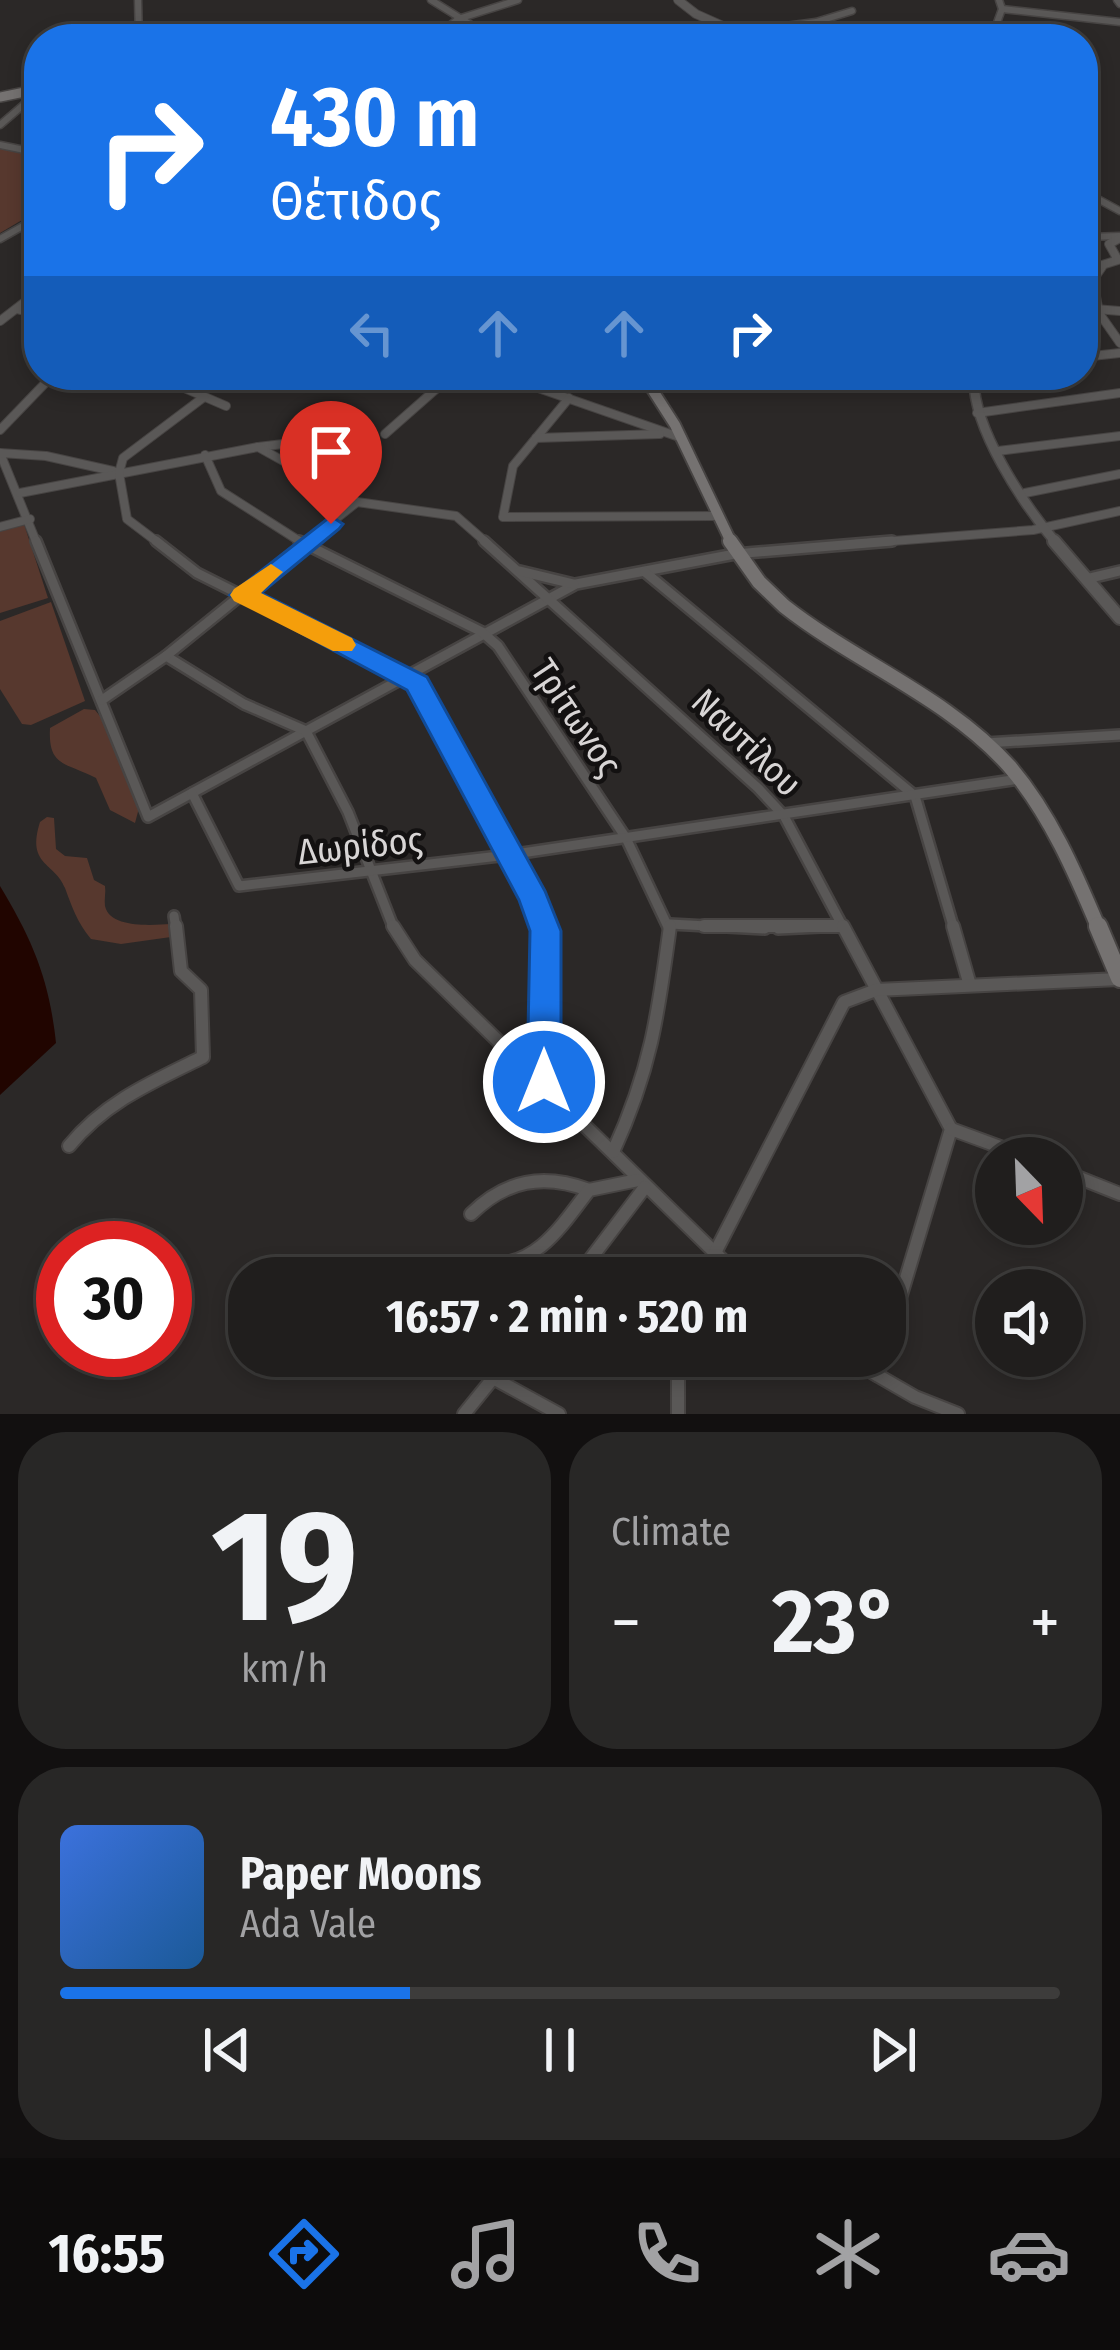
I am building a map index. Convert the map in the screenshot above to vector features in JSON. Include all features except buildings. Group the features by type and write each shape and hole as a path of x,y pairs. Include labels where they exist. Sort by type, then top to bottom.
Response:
{"main road":[{"path":"656,390 669,406 735,554 798,618 938,706 986,743 1019,779 1053,833 1120,978"}],"street":[{"path":"431,0 467,24"},
{"path":"452,24 518,0"},
{"path":"678,0 719,24"},
{"path":"996,24 999,0"},
{"path":"1001,9 1120,22"},
{"path":"801,24 852,10"},
{"path":"0,125 24,104"},
{"path":"1098,268 1119,261 1109,244 1120,237"},
{"path":"1098,273 1102,267"},
{"path":"0,321 24,303"},
{"path":"17,309 24,311"},
{"path":"1098,310 1120,343"},
{"path":"0,430 39,390"},
{"path":"188,390 226,406"},
{"path":"386,434 435,390"},
{"path":"545,390 682,439"},
{"path":"975,390 977,412 1043,528 1120,618"},
{"path":"977,412 1120,393"},
{"path":"204,397 125,457 118,473 129,522 197,573 409,676 429,703 534,899 545,931 544,1082"},
{"path":"569,398 513,467 501,513 505,518 718,516"},
{"path":"536,438 665,433"},
{"path":"998,451 1120,436"},
{"path":"20,493 283,443 350,456"},
{"name":"Ναυτίλου","path":"254,447 357,502 450,513 784,816 951,1129"},
{"path":"0,453 46,456 118,473"},
{"path":"0,453 148,817 576,584 735,554 1043,528 1120,511"},
{"name":"Τρίτωνος","path":"205,455 221,491 305,545 482,632 499,647 626,838 670,924"},
{"path":"1025,493 1120,474"},
{"path":"102,700 166,656 357,502"},
{"path":"0,527 30,519"},
{"path":"515,570 576,584"},
{"path":"646,572 915,796 969,982"},
{"path":"1086,579 1120,572"},
{"path":"166,656 244,704 306,731 375,872 395,931 415,960 721,1257"},
{"path":"986,743 1120,735"},
{"name":"Δωρίδος","path":"192,793 236,885 508,855 1019,779"},
{"path":"69,1146 93,1117 133,1091 203,1057 201,988 181,973 176,958 180,933 174,916"},
{"path":"613,1153 646,1072 670,924 842,926"},
{"path":"712,1257 842,1004 876,990 1120,978"},
{"path":"906,1279 951,1129 975,1138"},
{"path":"471,1214 485,1199 520,1181 552,1178 589,1190 642,1183"},
{"path":"1083,1179 1120,1194"},
{"path":"591,1257 642,1183"},
{"path":"521,1257 547,1244 589,1190"},
{"path":"678,1377 678,1414"},
{"path":"879,1377 958,1414"},
{"path":"464,1414 493,1378 560,1414"}],"shaded area":[{"path":"0,146 24,151 24,219 0,233"},
{"path":"24,524 48,598 0,613 0,530"},
{"path":"51,602 85,701 31,725 22,724 0,689 0,621"},
{"path":"84,709 95,710 104,721 139,808 135,823 110,810 96,778 61,762 52,750 50,728"},
{"path":"54,818 56,849 65,856 87,858 94,880 105,886 105,906 115,919 170,924 171,937 121,944 91,939 60,880 39,855 37,836 40,822"},
{"path":"0,886 38,961 56,1043 0,1095"}],"slow traffic":[{"path":"271,572 243,595 343,645"}],"route":[{"path":"331,524 243,595 409,676 429,703 534,899 545,931 544,1082"}]}
